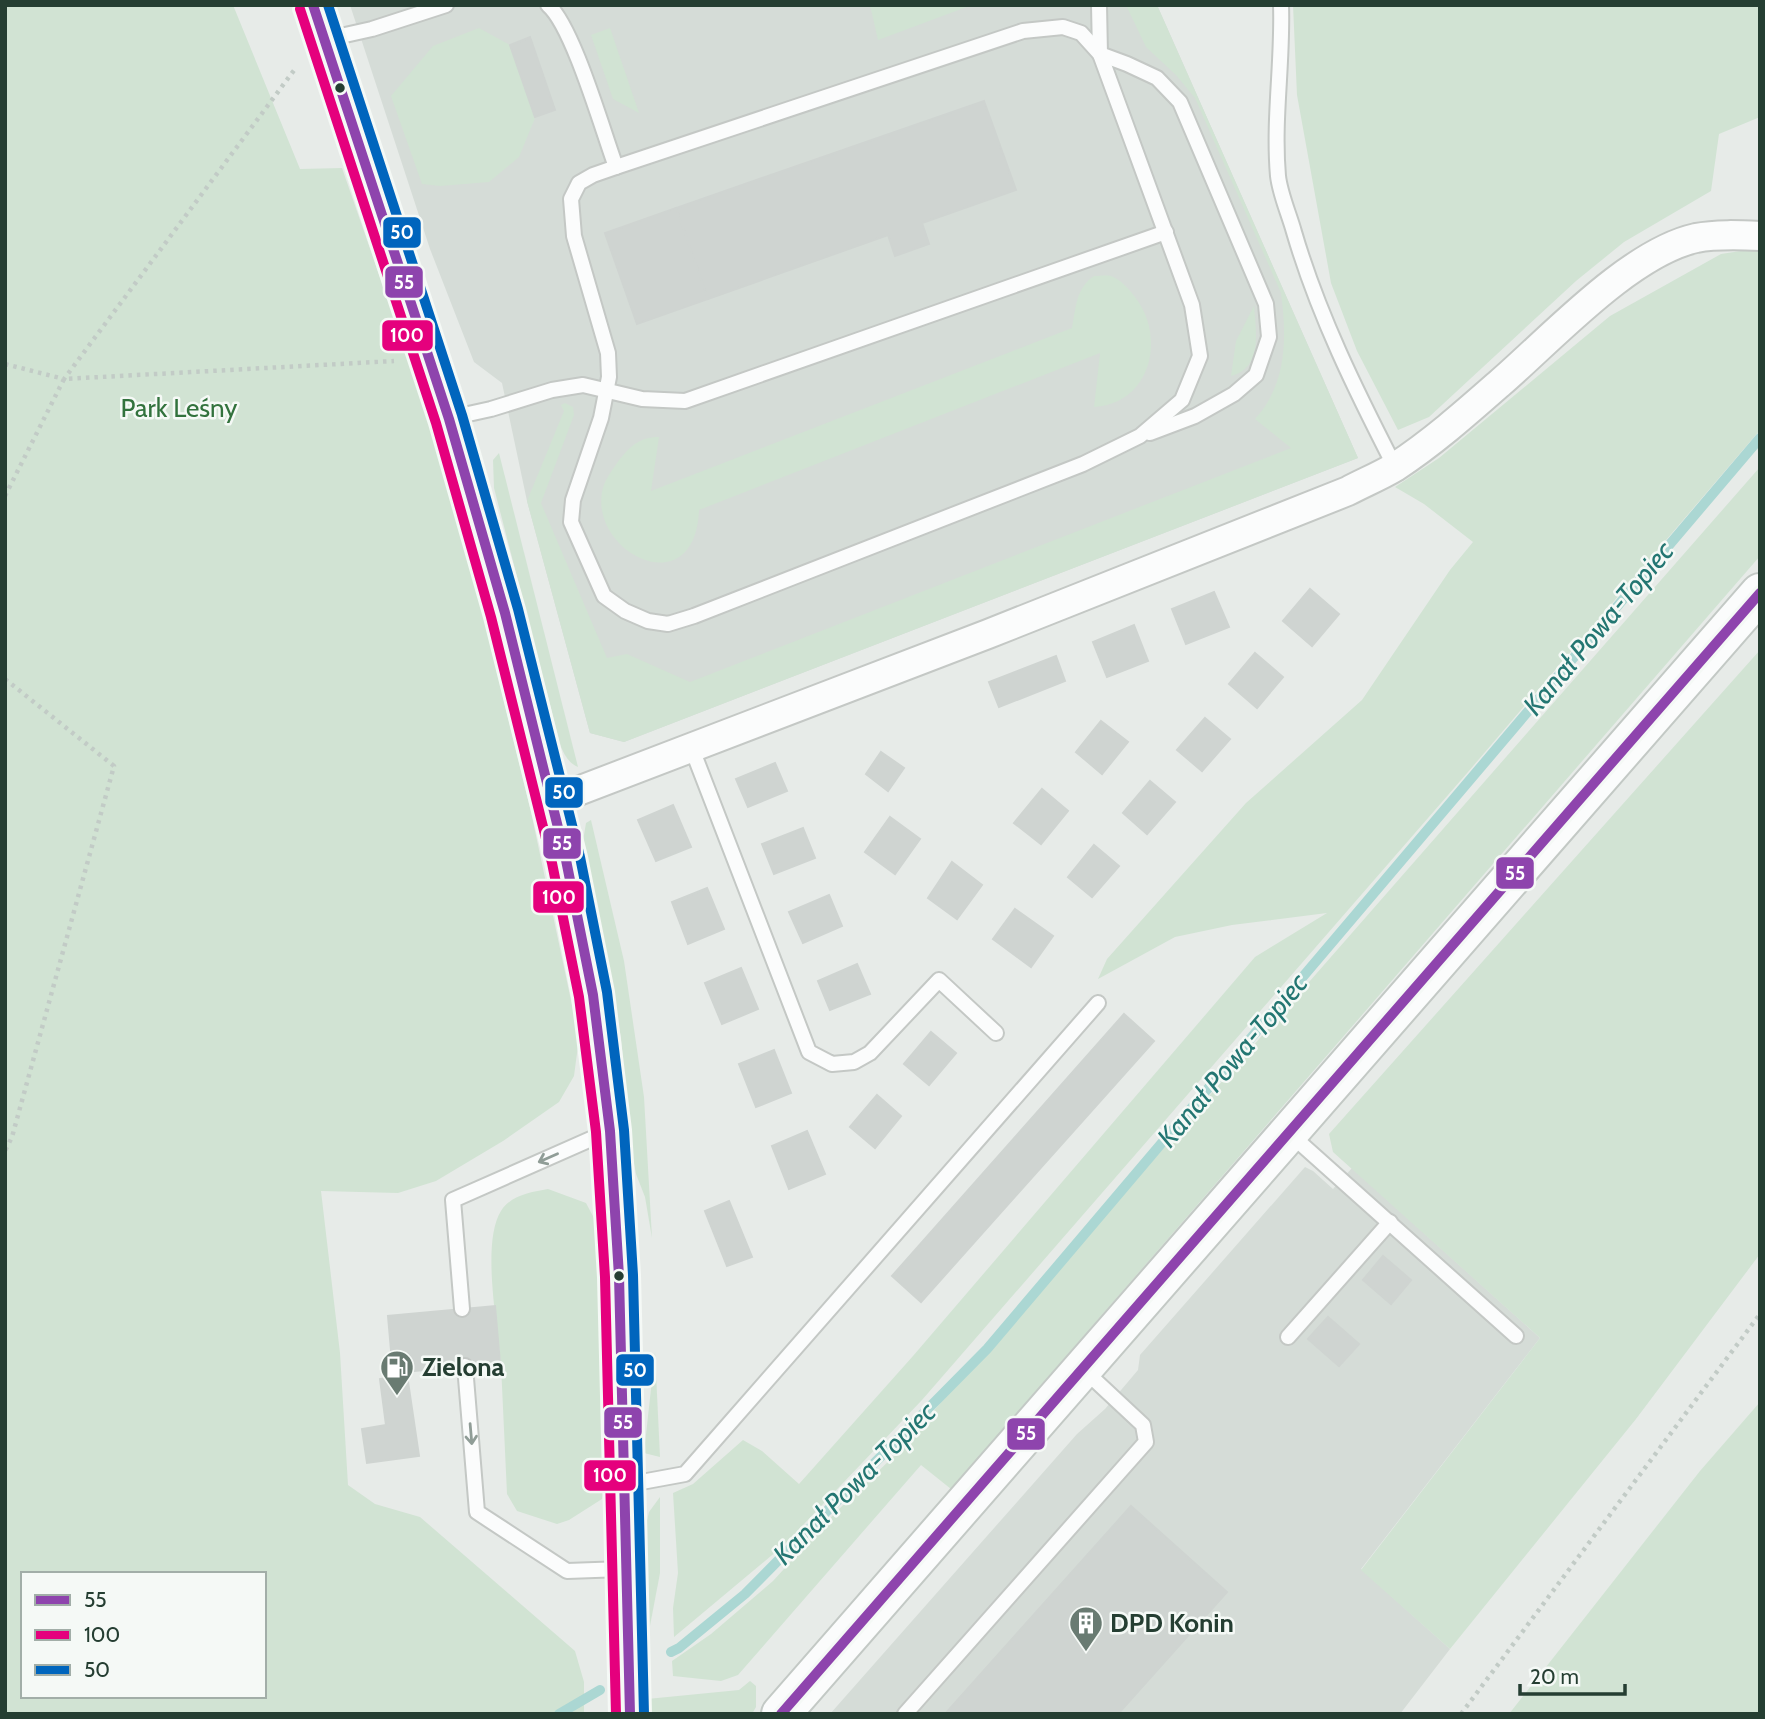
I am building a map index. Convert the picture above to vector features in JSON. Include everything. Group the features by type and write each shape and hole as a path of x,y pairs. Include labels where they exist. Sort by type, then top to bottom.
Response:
{"street":[{"path":"319,22 449,419 505,613 566,860 593,995 610,1131 619,1276 630,1714"},
{"path":"552,801 692,749 1348,491 1395,467 1501,382 1539,345 1617,280 1659,253 1695,238 1760,236"},
{"path":"780,1714 1760,593"}],"lane":[{"path":"319,22 372,29 446,5"},
{"path":"548,5 556,12 572,44 616,167"},
{"path":"1099,5 1100,54 1192,305 1200,356 1182,400 1140,436"},
{"path":"1281,5 1282,46 1276,145 1279,179 1307,279 1354,387 1395,467"},
{"path":"1063,27 1081,33 1100,54 1157,78 1180,102 1266,304 1269,337 1256,375 1234,394 1195,416 1140,436 1083,464 668,624 648,621 625,611 604,596 571,522 573,500 601,418 608,354 574,236 571,199 579,183 616,167 1023,31 1063,27"},
{"path":"449,419 552,390 583,385 642,398 685,401 1166,232"},
{"path":"692,749 809,1052 832,1064 854,1062 870,1054 939,979 996,1033"},
{"path":"624,1485 685,1474 1098,1003"},
{"path":"462,1309 453,1200 610,1131"},
{"path":"1288,1132 1516,1336"},
{"path":"1289,1337 1390,1222"},
{"path":"465,1366 477,1512 567,1571 626,1568"},
{"path":"905,1714 1146,1442 1143,1425 1082,1368"}],"path":[{"path":"5,496 64,379 296,68"},
{"path":"5,364 64,379 429,359"},
{"path":"5,680 114,766 12,1138 5,1151"},
{"path":"1461,1714 1760,1314"}],"shaded area":[{"path":"350,5 1157,5 1358,458 624,742 590,733 527,501 502,383 474,362 430,249"},
{"path":"1305,1167 1333,1189 1352,1168 1540,1338 1361,1569 1450,1649 1400,1714 830,1714 1077,1434 1105,1409 1138,1370 1140,1355"}],"green space":[{"name":"Park Leśny","path":"5,5 233,5 300,169 342,168 432,427 457,509 531,812 579,1038 574,1076 559,1102 503,1141 436,1181 398,1193 321,1191 340,1353 348,1485 375,1504 420,1517 575,1651 584,1682 584,1714 5,1714"},
{"path":"870,5 972,5 878,40"},
{"path":"1126,5 1157,5 1358,458 624,742 590,733 527,501 564,411 561,405 565,403 573,407 574,415 541,503 607,658 627,654 690,682 1291,448 1255,419 1266,405 1279,376 1284,343 1281,293 1195,98 1176,75 1146,47"},
{"path":"1293,5 1760,5 1760,117 1719,134 1711,191 1624,242 1576,281 1429,417 1398,430 1357,351 1331,283 1297,95"},
{"path":"479,28 510,45 535,118 519,157 489,182 440,186 422,184 391,96 433,46"},
{"path":"610,28 639,113 613,99 591,35"},
{"path":"1760,248 1760,430 1468,772 922,1400 784,1545 674,1637 673,1608 678,1573 673,1493 693,1484 743,1440 762,1451 799,1484 913,1356 1255,957 1327,913 1232,925 1175,937 1098,979 1107,959 1246,803 1362,700 1450,570 1473,542 1424,504 1395,487 1439,458 1610,316 1721,254"},
{"path":"1094,276 1111,276 1118,279 1135,297 1145,313 1150,331 1148,366 1140,382 1129,394 1113,403 1094,407 1100,353 699,510 693,539 681,556 664,562 645,560 627,550 612,534 603,514 603,488 621,457 640,441 659,437 651,491 1072,328 1080,292"},
{"path":"1254,306 1256,337 1253,357 1241,372 1231,376 1236,341"},
{"path":"499,453 578,767 568,759 561,747 494,488 493,460"},
{"path":"1760,467 1760,556 951,1489 921,1465 738,1675 721,1681 673,1676 672,1661 711,1634 773,1581 836,1512 894,1456"},
{"path":"1760,650 1760,1254 1636,1419 1450,1649 1361,1570 1540,1338 1333,1152 1329,1134"},
{"path":"591,820 624,961 644,1097 652,1238 645,1197 636,1174 631,1148 621,1038 583,841 586,823"},
{"path":"548,1189 586,1203 595,1220 610,1472 602,1499 569,1520 557,1524 517,1511 507,1494 501,1365 491,1264 495,1225 501,1211 516,1198"},
{"path":"655,1352 660,1457 644,1453"},
{"path":"1760,1402 1760,1714 1509,1714 1700,1471"},
{"path":"660,1497 660,1573 649,1631 646,1525 649,1512"},
{"path":"750,1681 756,1686 756,1707 752,1714 648,1714 647,1699 739,1690"}],"building":[{"path":"530,37 555,110 535,117 510,45"},
{"path":"984,101 1016,190 922,223 929,244 895,256 888,235 708,299 676,208"},
{"path":"676,208 708,299 637,324 605,233"},
{"path":"1310,589 1339,614 1312,646 1283,621"},
{"path":"1214,592 1229,627 1186,644 1172,609"},
{"path":"1134,625 1148,661 1107,677 1093,642"},
{"path":"1255,653 1283,677 1257,708 1229,684"},
{"path":"1056,656 1065,681 999,707 989,682"},
{"path":"1205,718 1230,739 1202,771 1177,750"},
{"path":"1101,721 1128,742 1102,774 1076,752"},
{"path":"881,752 904,768 888,791 866,774"},
{"path":"775,763 787,791 748,807 736,779"},
{"path":"1150,781 1175,802 1147,834 1123,813"},
{"path":"1042,789 1068,811 1041,844 1014,823"},
{"path":"673,805 691,847 656,861 638,820"},
{"path":"890,817 920,839 895,874 865,852"},
{"path":"803,828 815,858 774,874 762,844"},
{"path":"1094,845 1119,866 1092,897 1068,877"},
{"path":"952,862 982,885 957,919 928,898"},
{"path":"707,888 724,929 688,944 672,902"},
{"path":"829,895 842,926 803,943 789,912"},
{"path":"1015,909 1053,936 1031,967 993,939"},
{"path":"857,964 870,994 830,1010 818,981"},
{"path":"741,968 758,1009 722,1024 705,983"},
{"path":"1124,1014 1154,1041 921,1302 892,1276"},
{"path":"931,1032 956,1053 929,1085 904,1064"},
{"path":"774,1050 791,1093 756,1107 739,1064"},
{"path":"877,1095 901,1116 875,1148 850,1127"},
{"path":"807,1131 825,1174 789,1189 772,1146"},
{"path":"729,1201 752,1257 727,1266 705,1211"},
{"path":"1383,1256 1411,1280 1391,1304 1363,1280"},
{"path":"495,1306 500,1363 393,1373 388,1316"},
{"path":"1328,1317 1359,1344 1339,1366 1308,1339"},
{"path":"407,1375 419,1456 367,1463 362,1429 386,1425 380,1379"},
{"name":"DPD Konin","path":"1131,1506 1227,1592 1118,1714 945,1714"}],"waterway":[{"name":"Kanał Powa-Topiec","path":"671,1652 745,1594 987,1349 1760,438"},
{"name":"Kanał Powa-Topiec","path":"559,1714 600,1690"}],"transit line":[{"name":"55","path":"313,5 449,419 505,613 566,860 593,995 610,1131 619,1276 630,1714"},
{"name":"50","path":"328,5 462,415 518,609 580,857 607,992 624,1130 633,1275 644,1714"},
{"name":"100","path":"300,9 436,423 491,617 552,863 579,997 596,1132 605,1277 616,1714"},
{"name":"55","path":"781,1714 1760,593"}],"place":[{"name":"Zielona","path":"397,1397"},
{"name":"DPD Konin","path":"1086,1653"}]}
